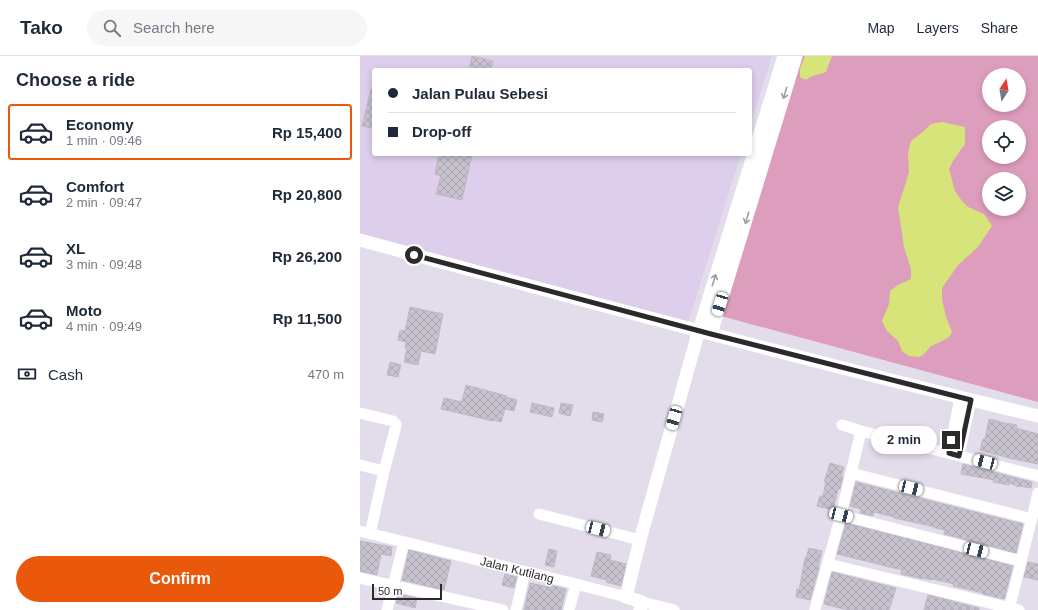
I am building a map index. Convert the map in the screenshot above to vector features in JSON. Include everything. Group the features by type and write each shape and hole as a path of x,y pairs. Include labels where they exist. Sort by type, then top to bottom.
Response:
{"street":[{"path":"705,332 784,56"},
{"path":"634,604 640,540 705,332 796,56"},
{"path":"360,240 569,297 966,399 1038,416"},
{"path":"954,454 966,399"},
{"path":"360,413 393,421 396,424 384,471 365,532"},
{"path":"842,425 860,431 1038,476"},
{"path":"813,609 828,564 841,515 860,431"},
{"path":"360,465 384,471"},
{"path":"851,473 1032,519"},
{"path":"828,564 1012,609 1021,561 1038,493"},
{"path":"539,514 640,540"},
{"path":"841,515 1021,561"},
{"name":"Jalan Kutilang","path":"365,532 576,584 634,604 674,610"},
{"path":"387,610 404,542"},
{"path":"516,610 525,572"},
{"path":"360,578 503,610"},
{"path":"569,610 576,584"}],"shaded area":[{"path":"360,56 772,56 752,119 752,68 372,68 372,156 740,156 688,323 360,236"},
{"path":"799,56 1038,56 1038,402 721,316"},
{"path":"805,56 832,56 826,72 810,77 806,80 800,77 800,69"},
{"path":"942,122 965,127 965,144 949,169 955,191 968,207 982,213 982,216 985,216 992,226 977,248 958,265 942,288 942,299 946,317 952,332 949,337 931,346 923,355 919,357 909,356 902,351 898,341 887,331 882,321 889,304 890,291 898,285 911,279 911,269 904,247 898,207 909,172 908,153 911,141 931,124"}],"building":[{"path":"472,56 493,61 491,68 469,68"},
{"path":"371,89 372,89 372,128 362,126"},
{"path":"439,156 472,156 462,200 436,194 441,176 435,174"},
{"path":"410,307 443,314 435,354 421,351 418,365 404,362 407,348 405,348 406,342 398,340 400,330 405,331"},
{"path":"390,362 401,365 398,377 387,375"},
{"path":"466,385 517,400 514,411 505,409 501,422 441,409 444,398 462,402"},
{"path":"532,403 554,408 552,417 530,412"},
{"path":"561,403 573,405 570,416 559,413"},
{"path":"593,412 604,414 602,422 592,420"},
{"path":"989,419 1017,425 1016,428 1038,434 1038,464 980,450 983,439 985,439"},
{"path":"830,463 844,467 840,489 838,489 833,510 817,506 820,496 823,496 826,482 824,482"},
{"path":"963,464 1032,482 1031,488 1019,487 1009,483 1009,485 993,482 994,480 961,474"},
{"path":"856,482 1023,524 1016,553 944,534 945,530 935,527 874,512 873,516 860,513 861,509 850,506"},
{"path":"846,523 1013,566 1004,599 953,586 954,584 901,574 902,570 837,554"},
{"path":"360,541 392,547 391,556 381,554 377,575 360,571"},
{"path":"809,548 822,551 810,600 796,597 797,589 799,590 805,558"},
{"path":"549,549 557,551 554,567 545,565"},
{"path":"409,550 451,561 444,590 402,580"},
{"path":"597,552 611,555 610,560 626,564 621,586 606,582 607,580 591,576"},
{"path":"1028,562 1038,564 1038,580 1024,577"},
{"path":"832,572 896,588 889,610 847,610 824,604"},
{"path":"505,574 517,577 514,588 502,585"},
{"path":"530,583 549,587 550,585 566,589 561,610 524,610"},
{"path":"398,594 417,598 415,608 396,603"},
{"path":"928,595 979,608 979,610 924,610"}],"route":[{"path":"414,255 711,334 971,400 959,456 949,453 951,440"}]}
